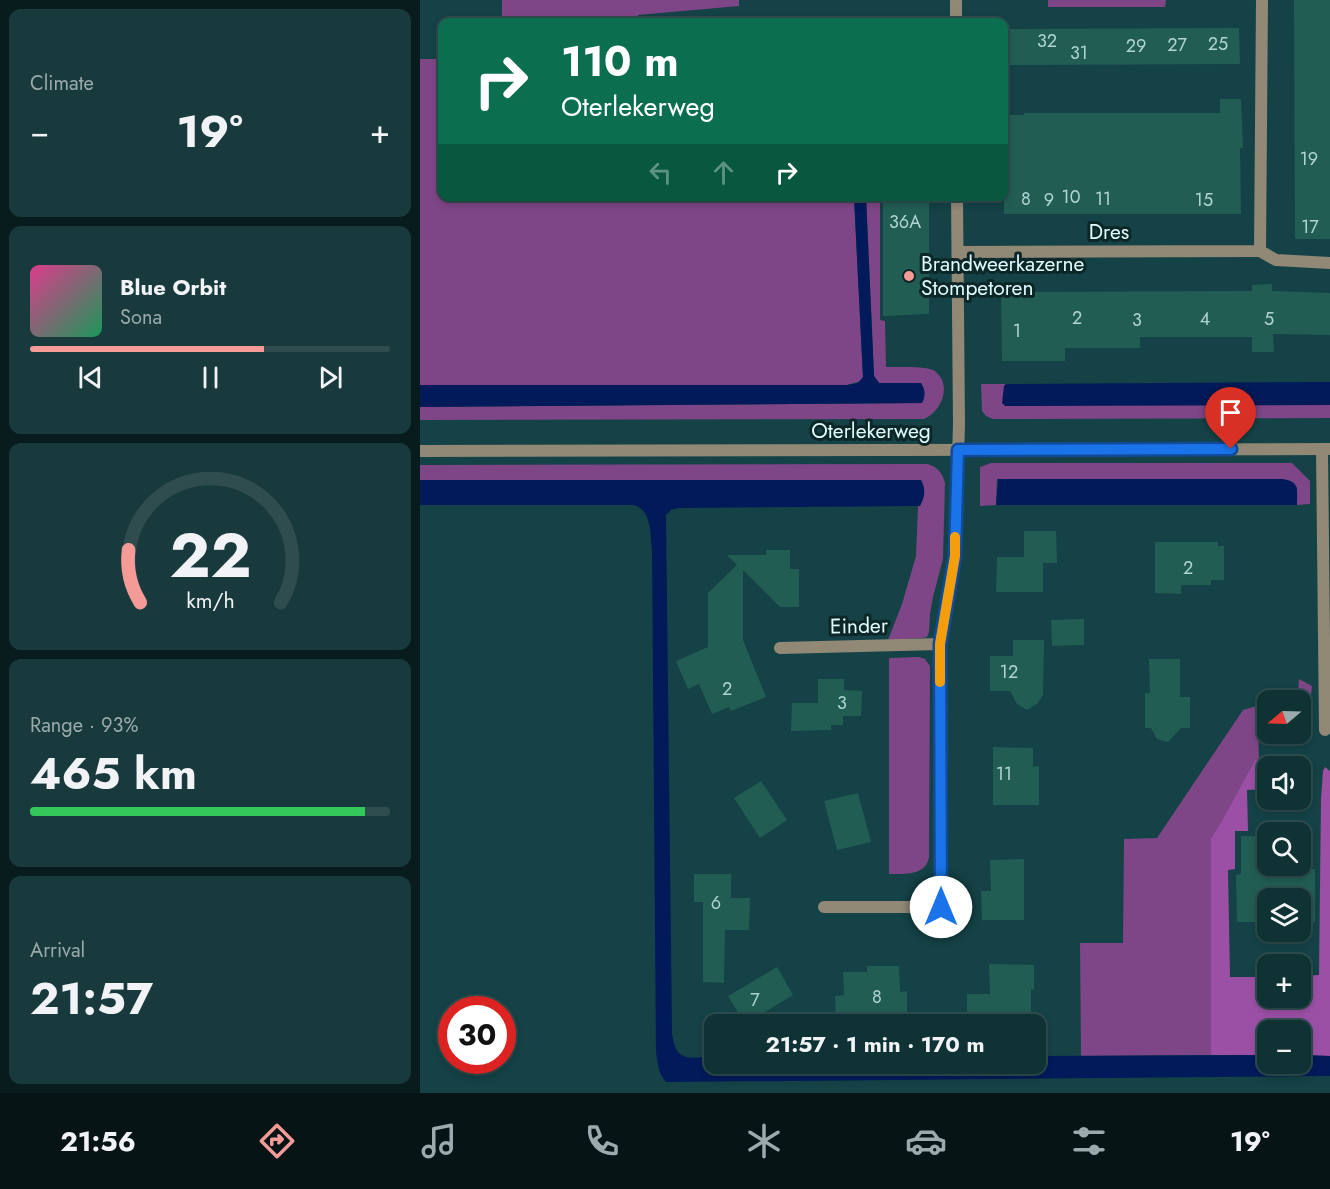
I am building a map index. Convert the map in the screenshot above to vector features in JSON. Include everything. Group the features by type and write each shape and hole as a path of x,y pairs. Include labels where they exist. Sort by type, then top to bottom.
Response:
{"street":[{"path":"956,0 956,18"},
{"path":"1260,251 1262,0"},
{"path":"824,907 941,907 940,644 955,556 959,424 957,201"},
{"name":"Dres","path":"958,252 1260,251 1276,260 1330,263"},
{"name":"Oterlekerweg","path":"420,451 1326,449 1325,730"},
{"name":"Einder","path":"780,648 940,644"}],"shaded area":[{"path":"502,0 739,0 739,6 638,15 638,18 502,18"},
{"path":"1048,0 1166,0 1165,7 1048,7"},
{"path":"420,59 438,59 438,201 854,201 863,377 861,381 847,385 420,385"},
{"path":"854,201 866,201 874,376 879,383 921,383 924,393 922,403 420,407 420,385 847,385 858,383 863,377"},
{"path":"866,201 880,201 880,320 885,321 886,367 933,370 943,382 943,396 940,403 931,415 924,419 420,420 420,407 922,403 921,383 879,383 874,376"},
{"path":"1330,382 1330,405 1005,406 1002,403 1006,384"},
{"path":"981,384 1330,405 1330,418 993,419 982,411"},
{"path":"991,463 1292,463 1310,481 1310,504 1297,505 1297,487 997,479 996,505 980,506 980,467"},
{"path":"928,464 939,471 945,483 943,559 933,597 929,632 927,637 923,638 888,640 902,604 916,556 921,480 420,480 420,465"},
{"path":"998,479 1283,479 1295,484 1297,505 996,505"},
{"path":"420,480 921,480 923,483 924,493 920,506 678,508 666,515 672,1033 680,1054 691,1058 704,1057 704,1074 1046,1074 1046,1056 1257,1055 1257,1074 1311,1074 1311,1055 1330,1056 1330,1076 666,1082 660,1072 656,1052 652,549 647,517 640,508 634,505 420,505"},
{"path":"919,657 925,659 930,666 929,857 924,868 919,871 889,874 889,658"},
{"path":"1299,679 1312,686 1311,694 1311,690 1298,690"},
{"path":"1257,706 1259,756 1211,838 1211,1055 1081,1056 1080,943 1123,943 1124,839 1157,838 1243,710"},
{"path":"1257,760 1257,790 1247,790 1248,831 1235,831 1235,869 1228,870 1230,977 1257,977 1257,1008 1311,1008 1311,975 1319,975 1321,799 1325,767 1330,771 1330,1056 1311,1055 1311,1020 1257,1020 1257,1055 1211,1055 1211,838"}],"building":[{"path":"1294,0 1330,0 1330,239 1295,239"},
{"path":"1239,28 1240,64 1008,65 1008,29"},
{"path":"1220,99 1241,99 1243,148 1240,148 1241,214 1004,214 1004,201 1008,201 1008,115 1024,115 1024,113 1220,113"},
{"path":"883,201 929,201 929,314 883,316"},
{"path":"1272,284 1272,291 1330,293 1330,335 1273,334 1274,352 1252,352 1252,337 1140,337 1140,348 1065,348 1065,361 1002,361 1001,296 1016,296 1016,292 1252,291 1252,285"},
{"path":"1024,531 1056,531 1057,563 1043,563 1043,592 996,592 997,557 1024,557"},
{"path":"1155,542 1218,542 1218,546 1224,546 1224,580 1211,580 1211,585 1181,585 1181,594 1155,593"},
{"path":"766,550 790,550 790,569 799,569 799,607 780,607 743,570 743,640 766,697 731,711 729,707 712,714 699,684 688,689 676,661 708,647 708,593 737,565 727,555 766,555"},
{"path":"1084,619 1084,645 1052,646 1051,620"},
{"path":"1013,640 1044,640 1043,695 1037,704 1027,710 1017,704 1010,691 990,691 990,656 1013,656"},
{"path":"1149,659 1180,659 1180,697 1190,697 1190,728 1181,728 1168,742 1157,739 1151,728 1145,728 1145,693 1150,693"},
{"path":"818,679 844,679 844,690 862,691 861,716 843,716 843,725 831,725 831,730 791,731 792,703 818,703"},
{"path":"993,747 1033,748 1033,767 1039,766 1039,805 993,805"},
{"path":"761,781 787,820 760,838 734,798"},
{"path":"858,793 871,842 837,850 824,801"},
{"path":"1241,836 1257,837 1257,876 1311,876 1311,869 1315,869 1315,922 1311,922 1311,888 1257,888 1257,922 1237,922 1236,875 1241,874"},
{"path":"1024,859 1024,920 982,920 981,891 991,891 990,860"},
{"path":"694,874 731,874 731,898 750,898 749,930 725,930 724,983 703,982 703,902 694,902"},
{"path":"989,964 1034,965 1031,1014 967,1014 967,994 990,994"},
{"path":"867,966 899,966 900,992 907,991 907,1014 836,1014 835,996 844,995 843,972 867,972"},
{"path":"777,967 793,995 762,1014 739,1014 728,996"}],"slow traffic":[{"path":"940,682 940,644 955,556 955,537"}],"place":[{"name":"Brandweerkazerne Stompetoren","path":"909,276"}],"route":[{"path":"941,907 940,644 955,556 958,450 1231,449"}]}
